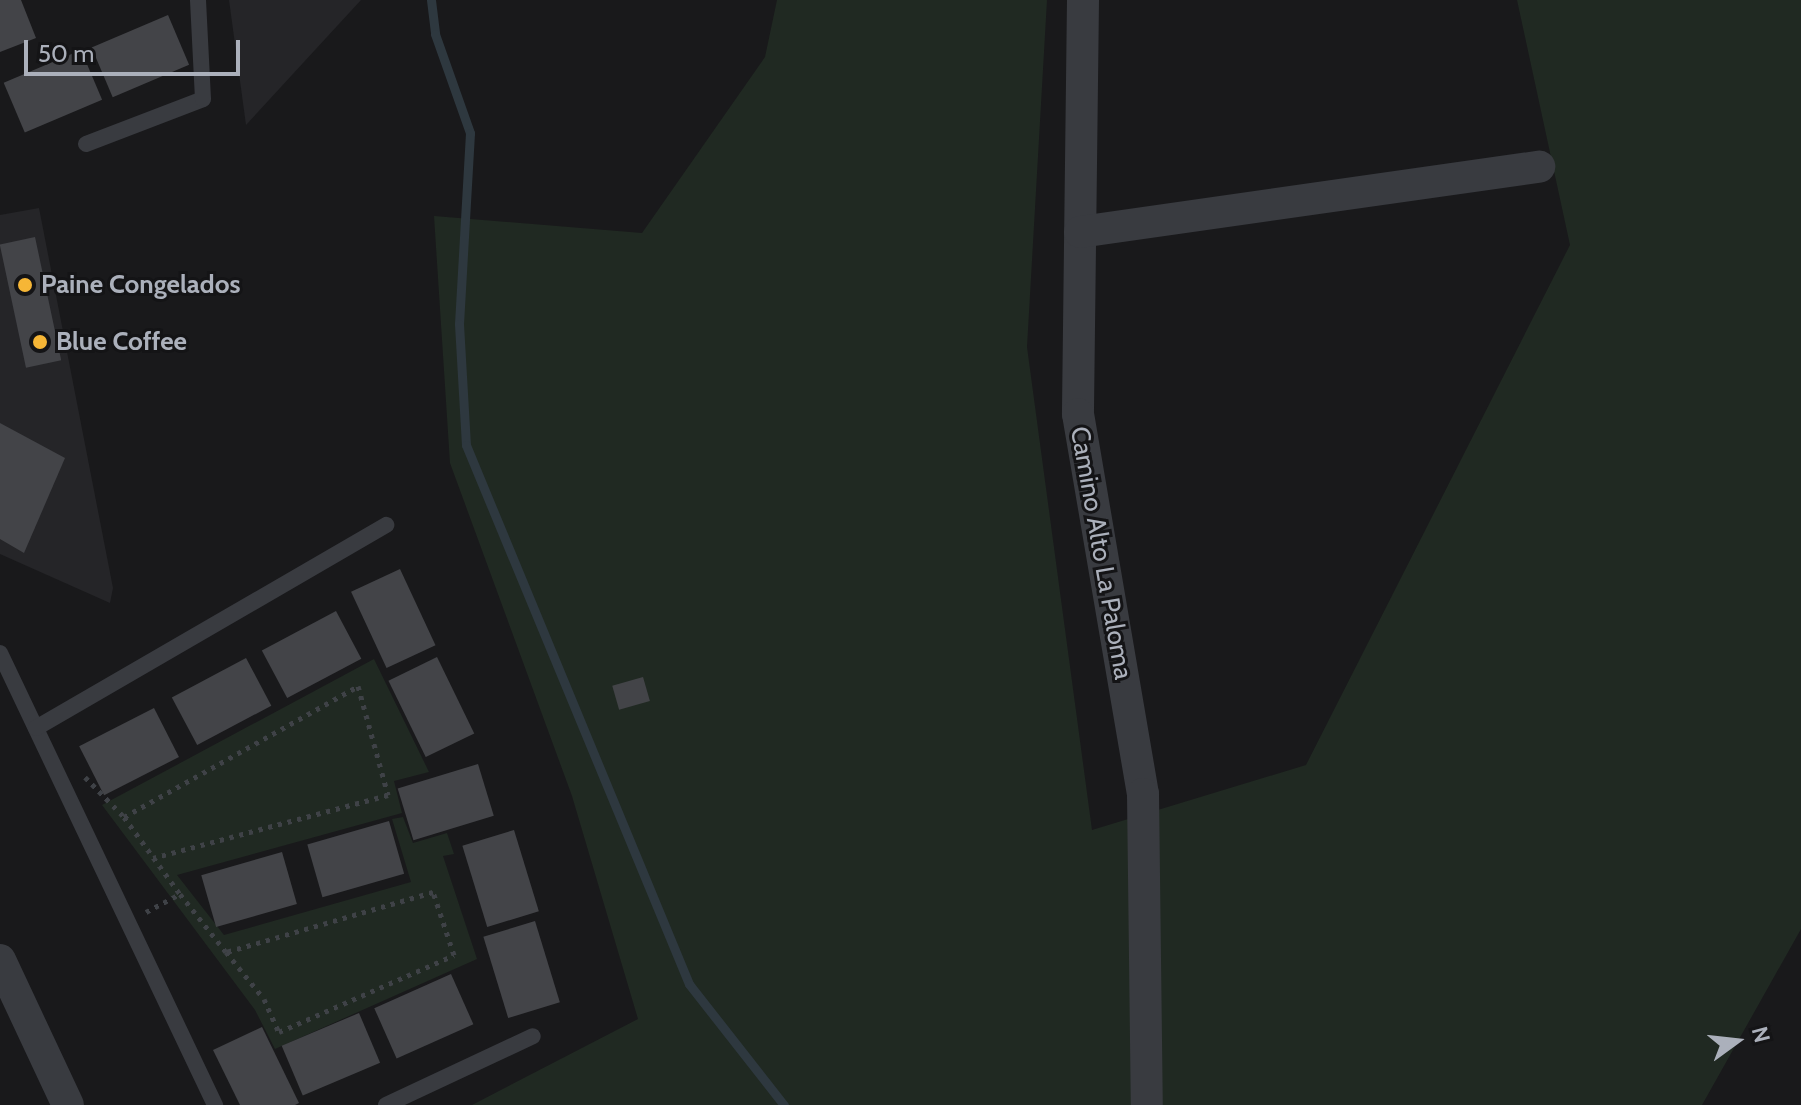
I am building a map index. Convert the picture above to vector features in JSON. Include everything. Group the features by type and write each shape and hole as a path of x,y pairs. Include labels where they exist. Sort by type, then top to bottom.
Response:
{"street":[{"name":"Camino Alto La Paloma","path":"1083,0 1078,414 1143,794 1147,1105"},
{"path":"1080,232 1539,167"},
{"path":"0,960 13,1016 68,1105"}],"lane":[{"path":"86,144 203,99 198,0"},
{"path":"36,728 386,525"},
{"path":"0,653 215,1105"},
{"path":"386,1105 533,1036"}],"path":[{"path":"124,817 358,686 388,795 153,858"},
{"path":"80,773 124,817 180,894 226,952 264,999 279,1032 454,955 433,892 226,952"},
{"path":"128,922 180,894"}],"shaded area":[{"path":"229,0 361,0 246,125"},
{"path":"777,0 1047,0 1027,347 1092,830 1306,765 1570,245 1517,0 1801,0 1801,929 1702,1105 472,1105 638,1019 572,796 450,463 434,216 642,233 765,57"},
{"path":"39,208 113,588 110,603 0,554 0,215"},
{"path":"374,659 429,772 394,781 402,813 177,875 224,935 411,882 392,819 403,817 413,843 447,833 454,854 443,856 477,959 275,1049 255,1010 102,805"}],"building":[{"path":"0,0 21,0 36,38 0,52"},
{"path":"168,15 189,65 113,97 92,47"},
{"path":"81,50 102,100 25,133 4,83"},
{"path":"35,237 61,360 26,368 0,244"},
{"path":"0,423 65,458 24,553 0,539"},
{"path":"400,569 435,645 387,668 351,592"},
{"path":"336,611 361,659 287,698 262,650"},
{"path":"437,657 474,733 426,757 388,681"},
{"path":"246,658 271,706 197,745 172,697"},
{"path":"643,677 650,701 619,710 612,686"},
{"path":"154,708 179,757 104,795 79,746"},
{"path":"478,764 494,816 413,840 398,789"},
{"path":"389,821 404,874 322,897 307,844"},
{"path":"514,830 539,911 487,927 462,846"},
{"path":"282,852 297,904 216,927 201,875"},
{"path":"535,921 560,1002 508,1018 483,937"},
{"path":"451,974 473,1024 397,1058 374,1008"},
{"path":"359,1013 380,1063 303,1096 282,1046"},
{"path":"262,1027 299,1103 295,1105 240,1105 213,1050"}],"waterway":[{"path":"431,0 435,34 470,133 459,324 466,445 689,984 784,1105"}],"place":[{"name":"Paine Congelados","path":"25,285"},
{"name":"Blue Coffee","path":"40,342"}]}
